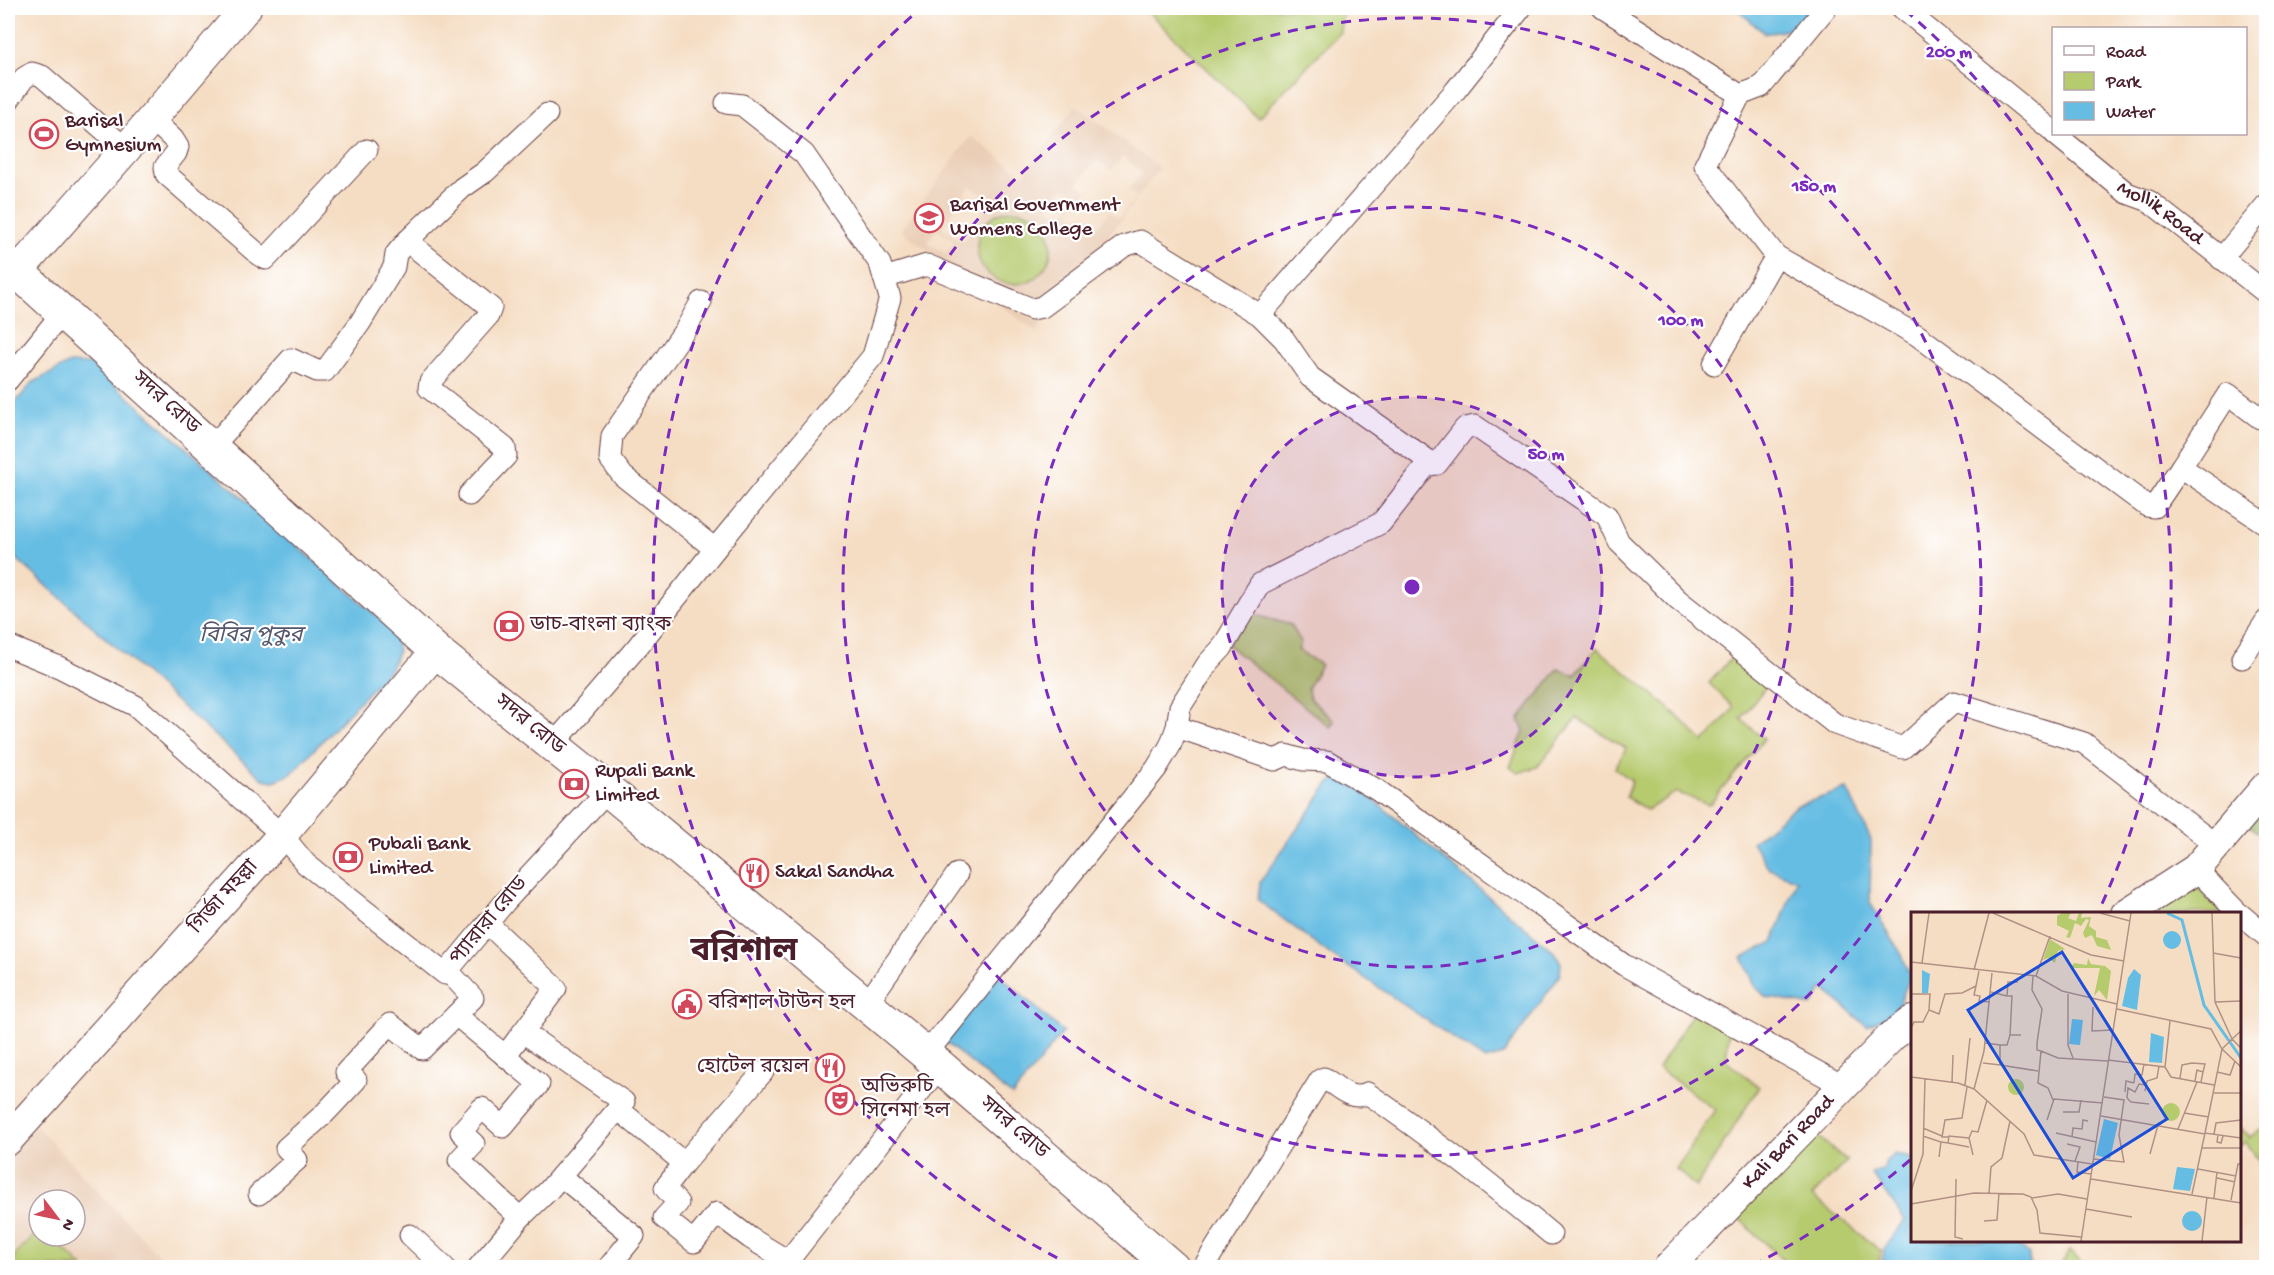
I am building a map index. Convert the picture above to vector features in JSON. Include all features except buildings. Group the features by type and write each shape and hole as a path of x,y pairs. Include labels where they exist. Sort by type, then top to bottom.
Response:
{"main road":[{"path":"13,267 126,148 246,8"},
{"name":"সদর রোড","path":"13,267 436,651 608,790 933,1060 1173,1268"},
{"name":"গির্জা মহল্লা","path":"8,1140 282,835 436,651"},
{"path":"2129,912 2196,870 2266,787"},
{"name":"Kali Bari Road","path":"1668,1268 1892,1036 1911,1022"}],"street":[{"path":"1260,315 1455,91 1521,8"},
{"path":"1603,8 1740,95"},
{"path":"1826,8 1761,87 1740,95 1706,165 1776,256 1917,334 2147,506 2154,507 2159,502 2228,394 2260,417 2266,412"},
{"name":"Mollik Road","path":"1902,8 2052,131"},
{"path":"8,101 24,78 32,73 42,76 126,148"},
{"path":"553,745 638,646 873,356 890,298 880,264 804,154 742,105 726,103"},
{"path":"212,447 291,359 317,371 326,371 360,323 394,267 396,254 407,241 462,188 485,172 547,114"},
{"path":"151,118 178,147 165,167 166,174 266,259 367,150"},
{"name":"Mollik Road","path":"2056,135 2127,193 2149,201 2266,293"},
{"path":"2221,259 2266,205"},
{"path":"407,241 491,308 489,316 430,382 429,388 505,448 506,456 469,495"},
{"path":"884,278 927,265 1032,309 1042,307 1124,246 1140,241 1260,315 1284,339 1310,377 1434,464"},
{"path":"1713,364 1776,256"},
{"path":"701,302 687,327 612,436 610,459 623,476 715,549"},
{"path":"8,380 63,312"},
{"path":"763,1072 665,1188 678,1203 664,1218 694,1242 717,1213 750,1238 791,1264 933,1060 1156,769 1170,746 1177,727 1180,708 1208,663 1222,648 1260,584 1381,523 1426,466 1442,459 1465,428 1472,426 1501,443 1608,516 1619,542 1678,600 1835,724 1903,748 1954,702 2085,743 2216,845"},
{"path":"2181,467 2266,524"},
{"path":"2242,658 2266,621"},
{"path":"8,646 58,667 136,706 282,835"},
{"path":"1177,727 1275,760 1286,755 1303,760 1327,761 1377,790 1624,964 1843,1086"},
{"name":"প্যারারা রোড","path":"282,835 306,864 445,975 505,902 608,790"},
{"path":"2196,870 2237,912"},
{"path":"866,1005 957,874"},
{"path":"2241,916 2266,936"},
{"path":"488,923 556,988 505,1056"},
{"path":"259,1194 297,1160 286,1148 324,1114 356,1080 346,1072 390,1024 422,1049 473,998 448,971"},
{"path":"456,1015 539,1084 504,1127 482,1108 461,1132 474,1144 459,1160 520,1218"},
{"path":"478,1268 624,1102 523,1032"},
{"path":"1203,1268 1320,1080 1324,1078 1353,1097 1360,1098 1366,1093 1426,1134 1492,1184 1551,1234"},
{"path":"618,1108 684,1163"},
{"path":"561,1176 634,1236 609,1268"},
{"path":"410,1235 445,1268"}],"shaded area":[{"name":"Barisal Government Womens College","path":"1076,105 1160,168 1036,332 901,230 971,136 1023,175","holes":["1123,156 1142,173 1128,190 1136,197 1119,218 1110,211 1093,231 1070,212 1087,191 1077,183 1097,160 1111,171","970,186 990,200 963,241 942,228","1064,188 1077,198 1061,217 1049,207","1004,210 1040,219 1051,236 1051,256 1041,273 1024,283 987,274 977,257 977,237 987,220","937,229 954,241 946,254 928,242"]},
{"path":"35,1125 170,1267 83,1267 63,1248 87,1248 87,1188 27,1188 27,1243 8,1263 8,1155"}],"green space":[{"path":"1144,8 1343,8 1340,32 1258,118"},
{"path":"1007,210 1021,210 1035,216 1045,226 1051,240 1049,261 1035,278 1021,284 1007,284 993,278 983,268 977,254 977,240 983,226 993,216"},
{"path":"1248,613 1291,625 1301,642 1298,650 1321,665 1307,688 1310,698 1334,721 1330,727 1228,645"},
{"path":"1597,648 1669,708 1704,742 1734,708 1709,683 1735,654 1770,681 1741,719 1764,739 1709,805 1676,792 1647,810 1626,797 1632,781 1615,768 1626,748 1577,718 1537,767 1518,773 1510,767 1524,731 1519,719 1558,669 1575,675"},
{"path":"2266,796 2266,839 2245,822"},
{"path":"2196,886 2221,912 2150,912"},
{"path":"1696,1008 1729,1029 1726,1061 1759,1087 1696,1187 1676,1169 1715,1110 1658,1068"},
{"path":"2266,1125 2266,1169 2246,1142 2241,1145 2241,1128 2250,1138"},
{"path":"1816,1135 1847,1161 1812,1196 1881,1251 1878,1267 1790,1267 1733,1213"},
{"path":"27,1243 27,1248 63,1248 83,1267 8,1267 8,1263"},
{"path":"2070,1251 2086,1267 2059,1267"}],"water":[{"path":"1736,8 1811,8 1791,28 1780,32 1764,33"},
{"name":"বিবির পুকুর","path":"70,363 91,364 394,631 398,651 391,668 291,774 274,781 263,779 8,551 8,411 32,383"},
{"path":"1339,776 1355,784 1554,952 1561,963 1560,975 1503,1055 1485,1060 1331,955 1258,900 1260,882 1328,785"},
{"path":"1847,789 1871,840 1870,903 1902,955 1910,976 1897,1011 1867,1026 1823,988 1812,1006 1766,997 1756,987 1742,957 1773,942 1797,880 1769,869 1752,842 1796,806"},
{"path":"996,972 1063,1032 1012,1096 944,1041"},
{"path":"1895,1154 1911,1157 1911,1242 2015,1242 2029,1255 2030,1267 1882,1267 1884,1250 1905,1220 1871,1173 1883,1170 1886,1161"}],"place":[{"name":"Barisal Gymnesium","path":"44,134"},
{"name":"Barisal Government Womens College","path":"929,218"},
{"name":"ডাচ-বাংলা ব্যাংক","path":"509,626"},
{"name":"Rupali Bank Limited","path":"574,784"},
{"name":"Pubali Bank Limited","path":"348,857"},
{"name":"Sakal Sandha","path":"754,873"},
{"name":"বরিশাল টাউন হল","path":"687,1004"},
{"name":"হোটেল রয়েল","path":"830,1068"},
{"name":"অভিরুচি সিনেমা হল","path":"840,1100"}],"district":[{"name":"বরিশাল","path":"744,954"}]}
